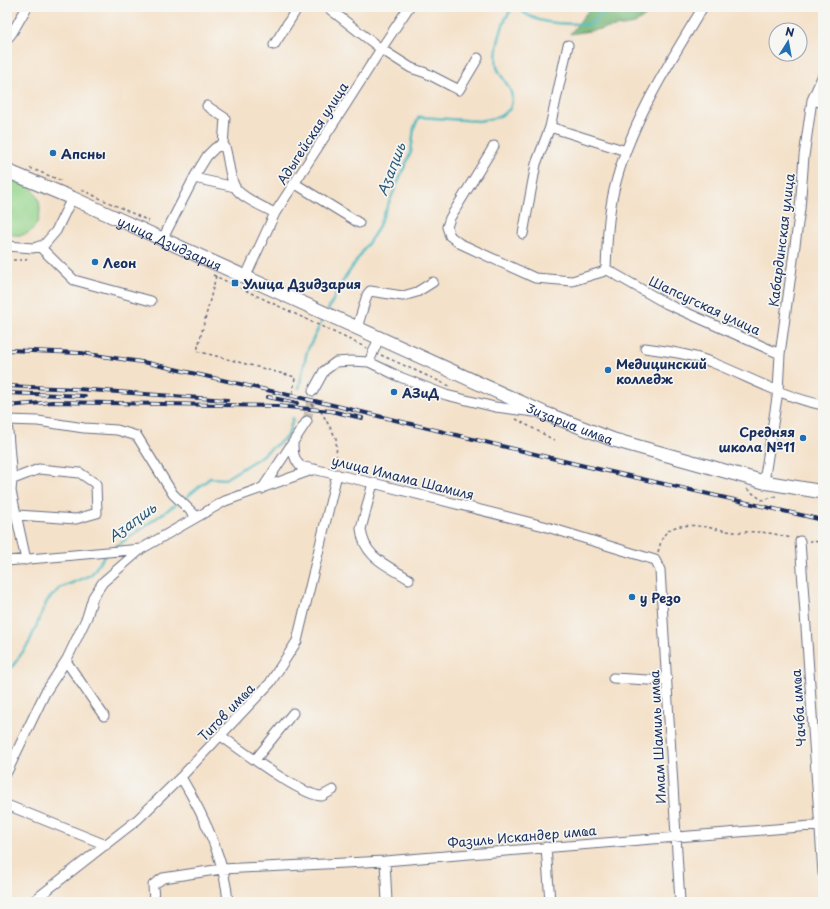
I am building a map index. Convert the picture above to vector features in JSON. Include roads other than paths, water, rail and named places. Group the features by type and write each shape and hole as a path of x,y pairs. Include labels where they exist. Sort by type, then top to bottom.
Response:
{"highway":[{"name":"улица Дзидзария","path":"7,171 72,198 245,278 323,320"},
{"name":"Ӡиӡариа имҩа","path":"323,320 357,328 544,413 614,440 764,482 823,492"}],"street":[{"path":"7,39 27,7"},
{"path":"274,44 298,7"},
{"path":"327,7 381,49 412,68 426,73 458,90 478,58"},
{"name":"Адыгейская улица","path":"245,278 275,212 409,7"},
{"path":"494,146 450,218 447,227 450,236 459,243 535,278 572,281 602,272 606,269 609,216 614,190 626,151 652,92 703,7"},
{"path":"523,234 536,164 550,127 568,45"},
{"name":"Кабардинская улица","path":"764,482 778,391 780,354 800,209 804,156 812,100 823,75"},
{"path":"812,100 823,102"},
{"path":"207,106 225,118 223,145 232,179 236,187 240,193 275,212"},
{"path":"550,127 626,151"},
{"path":"162,240 207,156 219,145 223,145"},
{"path":"194,178 236,187"},
{"path":"294,183 359,223"},
{"path":"7,246 33,248 44,245 56,231 72,198"},
{"path":"40,246 74,280 151,301"},
{"name":"Шапсугская улица","path":"606,269 667,304 780,354"},
{"path":"357,328 367,295 370,291 402,296 417,292 433,282"},
{"path":"369,362 379,338"},
{"path":"645,348 691,356 711,362 803,401 823,405"},
{"path":"313,391 324,371 336,362 369,362 400,377 446,395 495,407 544,413"},
{"path":"26,560 11,491 7,420 38,421 84,428 117,430 137,436 173,494 196,516"},
{"path":"262,489 307,421"},
{"path":"293,443 295,460 300,466 316,469"},
{"path":"10,481 40,469 80,474 96,484 97,513 76,519 16,515"},
{"name":"улица Имама Шамиля","path":"7,561 141,549 196,516 225,501 316,469 544,526 655,560 660,570"},
{"name":"Титов имҩа","path":"32,902 137,820 221,736 270,683 297,641 337,474"},
{"path":"372,483 361,529 365,545 374,558 409,579"},
{"name":"Чачба имҩа","path":"800,541 821,825 823,873"},
{"path":"7,772 42,699 66,661 87,618 94,597 102,582 141,549"},
{"name":"Имам Шамиль имҩа","path":"660,570 680,902"},
{"path":"66,661 104,716"},
{"path":"614,678 666,681"},
{"path":"255,760 293,713"},
{"path":"221,736 277,775 311,794 322,796 333,790"},
{"path":"181,777 194,798 216,849 222,869 228,902"},
{"path":"7,805 106,845"},
{"name":"Фазиль Искандер имҩа","path":"154,902 152,885 163,878 222,869 385,861 821,825"},
{"path":"546,847 550,902"},
{"path":"385,861 387,902"}],"waterway":[{"name":"Аӡаԥшь","path":"328,310 341,284 377,230 411,152 414,128 419,117 479,121 499,117 510,109 512,95 497,67 496,61 500,35 506,18 514,7"},
{"name":"Аӡаԥшь","path":"516,7 533,18 561,24 591,24 609,7"},
{"name":"Аӡаԥшь","path":"299,388 307,351 324,317"},
{"path":"808,397 823,400"},
{"name":"Аӡаԥшь","path":"183,500 210,478 225,479 257,459 288,436 293,418"},
{"name":"Аӡаԥшь","path":"114,548 179,502"},
{"name":"Аӡаԥшь","path":"7,671 12,667 29,643 47,601 60,588 91,575 105,555"}],"tunnel":[{"path":"307,421 313,391"}],"railway":[{"path":"7,350 81,353 148,363 337,406 576,464 823,520"},
{"path":"7,386 77,389 227,400"},
{"path":"7,393 85,396"},
{"path":"268,397 297,403"},
{"path":"7,406 53,402 277,406 331,411 362,418"}],"place":[{"name":"Апсны","path":"53,153"},
{"name":"Леон","path":"95,262"},
{"name":"Улица Дзидзария","path":"235,283"},
{"name":"Медицинский колледж","path":"608,370"},
{"name":"АЗиД","path":"394,392"},
{"name":"Средняя школа №11","path":"803,438"},
{"name":"у Резо","path":"632,597"}]}
